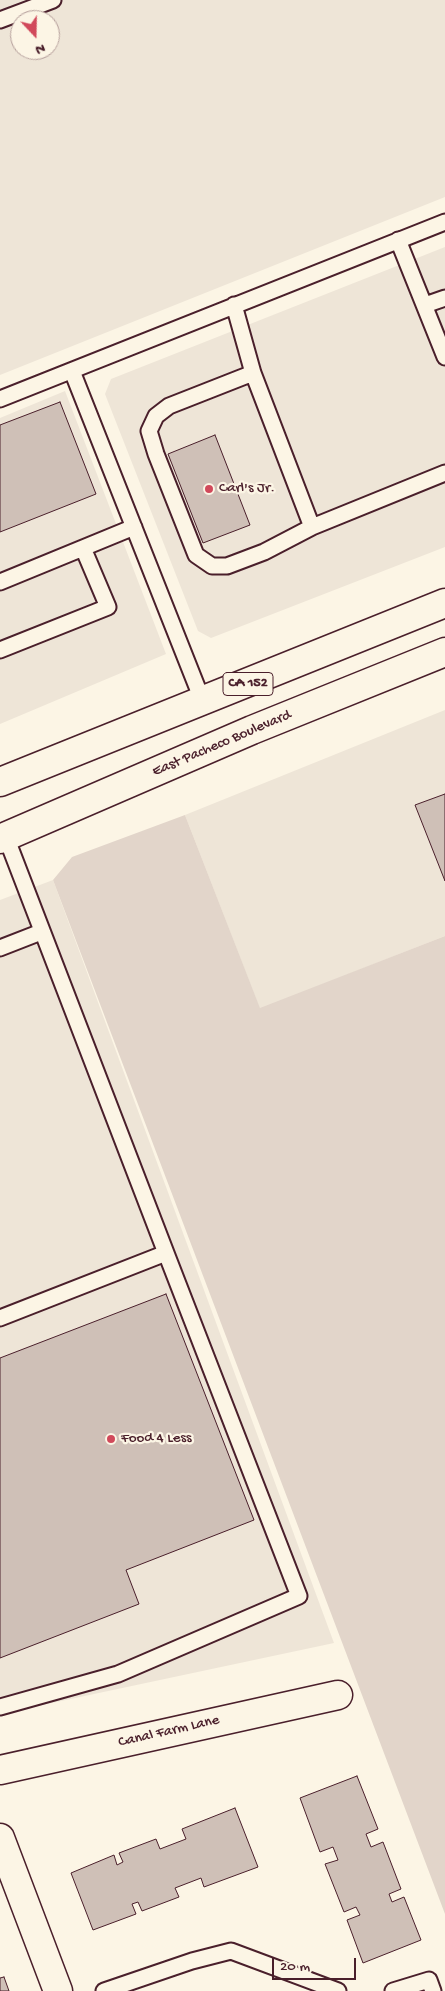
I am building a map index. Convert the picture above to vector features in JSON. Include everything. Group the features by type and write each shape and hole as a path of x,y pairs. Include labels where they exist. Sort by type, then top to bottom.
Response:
{"main road":[{"name":"CA 152","path":"0,782 203,702 445,603"},
{"name":"East Pacheco Boulevard","path":"3,838 252,730 445,652"},
{"name":"Canal Farm Lane","path":"0,1770 338,1695"},
{"path":"0,1838 58,1991"}],"lane":[{"path":"0,20 53,0"},
{"path":"0,399 445,222"},
{"path":"398,240 445,356"},
{"path":"425,305 445,298"},
{"path":"234,305 253,373 312,526"},
{"path":"72,370 203,702"},
{"path":"253,373 169,406 156,416 149,431 196,555 212,566 228,566 264,552 312,526 445,473"},
{"path":"0,582 134,527"},
{"path":"0,650 108,606 83,548"},
{"path":"0,1707 118,1674 299,1596 3,838"},
{"path":"0,948 41,932"},
{"path":"0,1318 166,1253"},
{"path":"104,1991 192,1961 232,1951 338,1991"},
{"path":"393,1991 429,1980 433,1991"}],"shaded area":[{"path":"0,0 445,0 445,197 0,375"},
{"path":"445,247 445,547 211,638 198,631 105,394 111,379"},
{"path":"65,391 166,654 0,724 0,418"},
{"path":"445,710 445,936 260,1009 185,815"},
{"path":"185,815 260,1008 445,936 445,1914 53,880 72,857"},
{"path":"53,880 334,1643 0,1714 0,900"}],"building":[{"path":"60,402 96,494 0,532 0,425"},
{"name":"Carl's Jr.","path":"215,435 250,525 203,543 168,454"},
{"path":"445,794 445,881 415,805"},
{"name":"Food 4 Less","path":"166,1294 254,1520 126,1570 139,1604 0,1658 0,1358"},
{"path":"357,1776 378,1829 366,1834 371,1847 383,1842 401,1889 389,1894 392,1902 404,1897 421,1940 363,1963 347,1920 360,1915 356,1907 344,1912 325,1864 338,1860 333,1847 320,1852 300,1798"},
{"path":"235,1808 258,1867 204,1887 201,1878 175,1888 179,1897 142,1911 138,1902 132,1904 136,1914 93,1930 71,1873 114,1855 117,1865 123,1862 119,1853 156,1839 160,1849 186,1839 182,1829"},
{"path":"4,1977 9,1991 0,1991 0,1978"}],"place":[{"name":"Carl's Jr.","path":"209,489"},
{"name":"Food 4 Less","path":"111,1439"}]}
